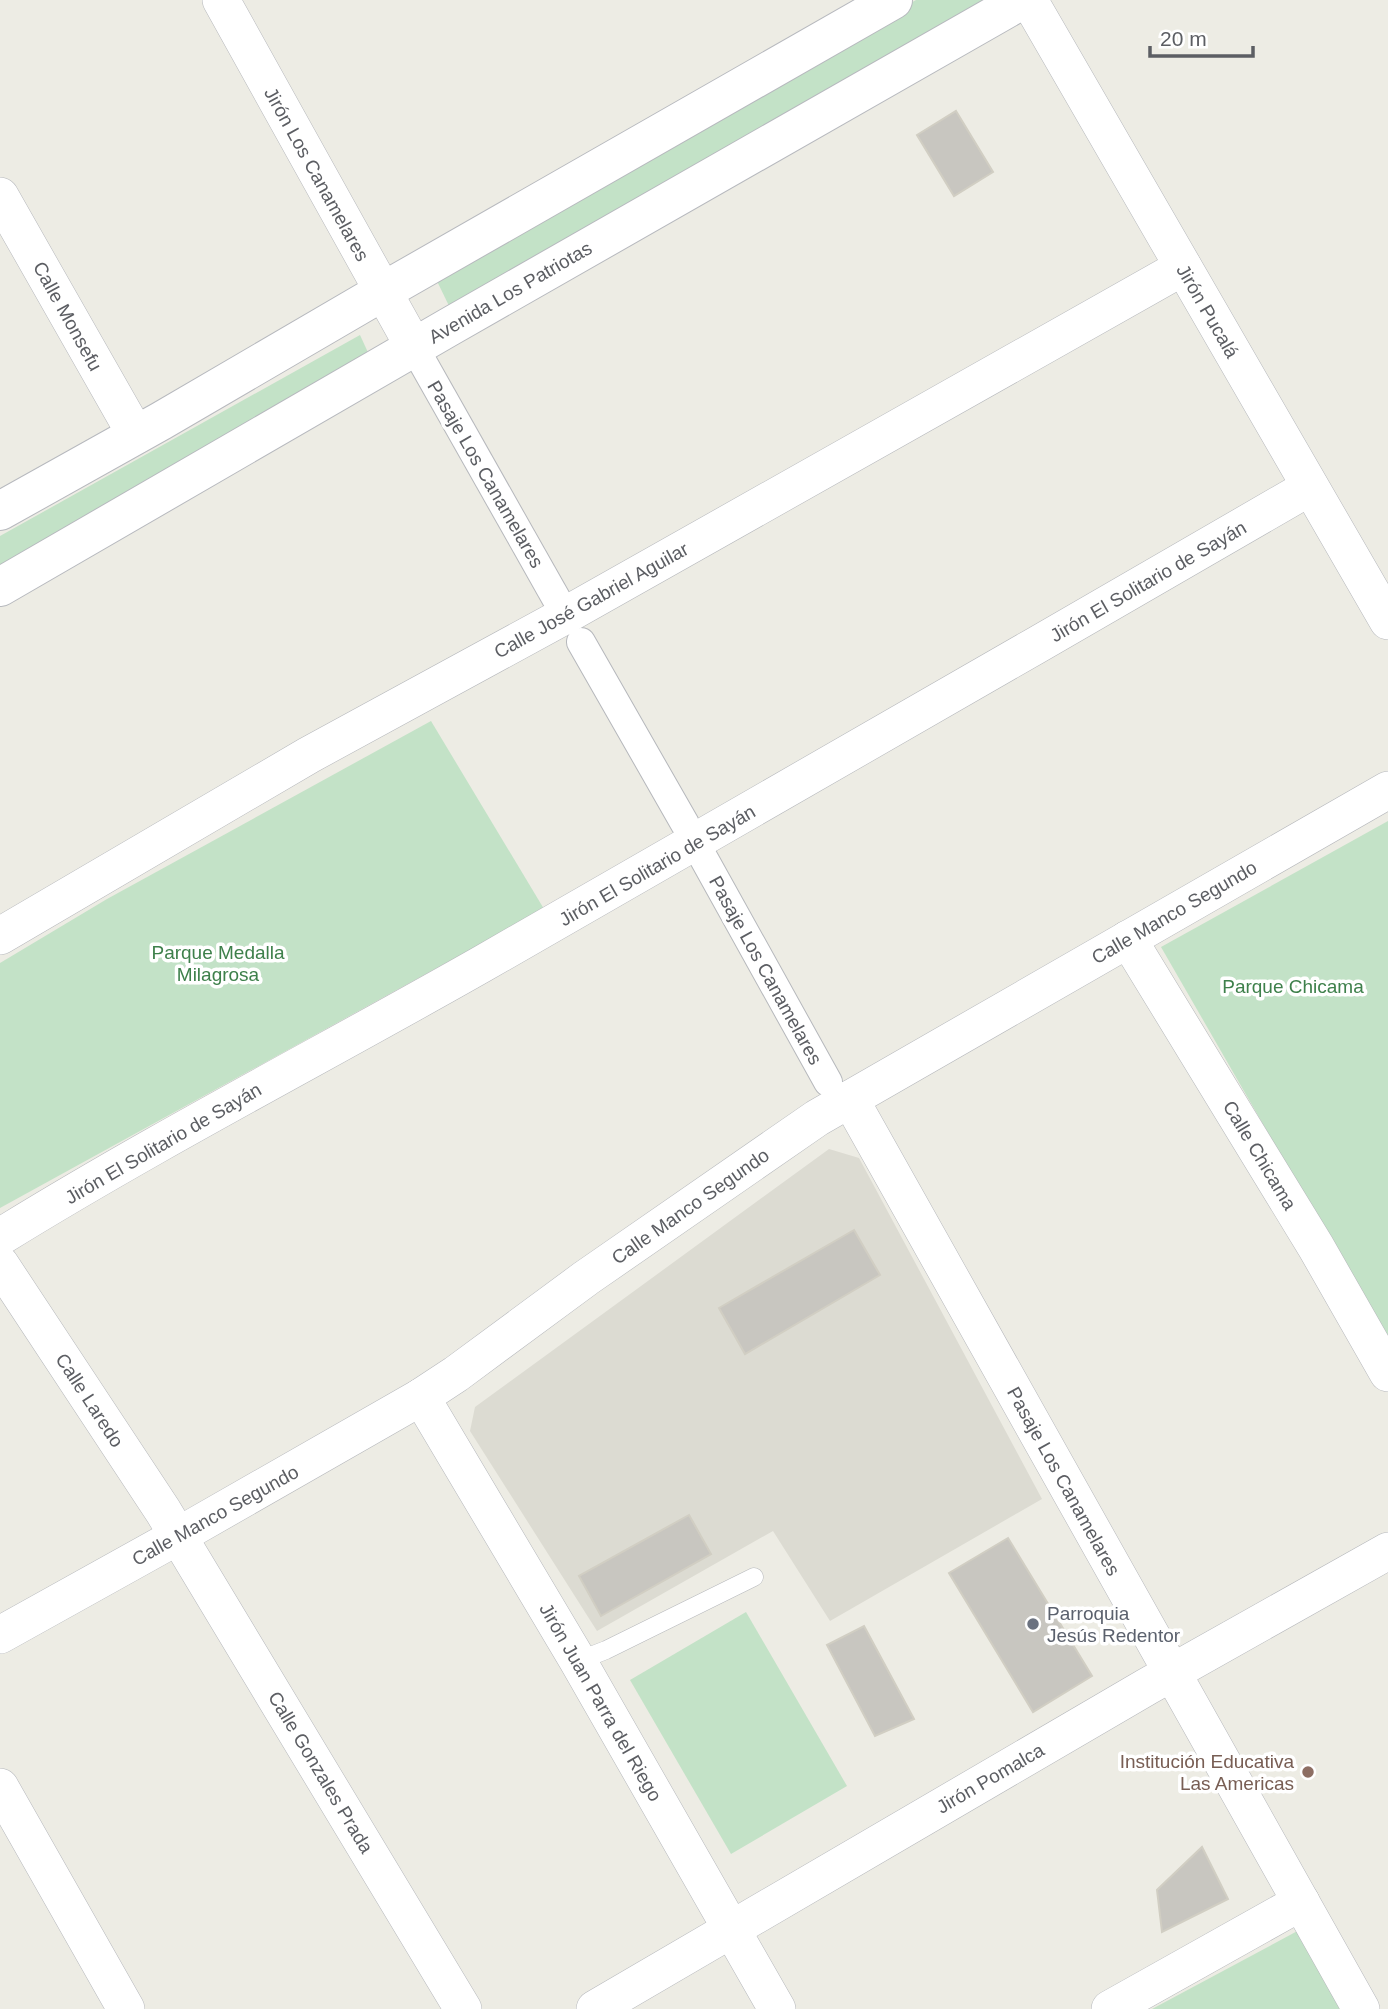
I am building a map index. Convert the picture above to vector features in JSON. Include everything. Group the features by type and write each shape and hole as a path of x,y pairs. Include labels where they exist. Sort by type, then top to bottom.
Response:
{"main road":[{"path":"0,511 893,0"},
{"name":"Avenida Los Patriotas","path":"0,587 1022,0"}],"street":[{"name":"Jirón Los Canamelares","path":"221,0 414,347"},
{"name":"Jirón Pucalá","path":"1029,0 1388,621"},
{"name":"Calle Monsefu","path":"0,196 136,435"},
{"name":"Calle José Gabriel Aguilar","path":"0,936 309,755 578,608 1183,267"},
{"name":"Pasaje Los Canamelares","path":"414,347 557,600"},
{"name":"Jirón El Solitario de Sayán","path":"0,1237 225,1107 696,843 1310,487"},
{"path":"581,642 685,824"},
{"name":"Calle Manco Segundo","path":"0,1635 421,1397 597,1270 817,1118 839,1091 1128,939 1388,790"},
{"name":"Pasaje Los Canamelares","path":"703,857 1172,1672 1361,2009"},
{"name":"Calle Chicama","path":"1128,939 1316,1247 1388,1373"},
{"name":"Calle Laredo","path":"0,1264 178,1536"},
{"name":"Jirón Juan Parra del Riego","path":"421,1397 578,1661 777,2009"},
{"name":"Calle Gonzales Prada","path":"178,1536 463,2009"},
{"name":"Jirón Pomalca","path":"595,2009 1172,1672 1388,1551"},
{"path":"0,1787 126,2009"},
{"path":"1110,2009 1301,1902"}],"lane":[{"path":"578,1661 606,1650 754,1577"}],"shaded area":[{"path":"829,1149 859,1158 1042,1499 830,1621 773,1531 597,1631 470,1431 475,1407"}],"green space":[{"path":"916,0 993,0 451,310 435,277"},
{"path":"360,335 371,359 0,574 0,536"},
{"name":"Parque Medalla Milagrosa","path":"431,721 544,909 0,1208 0,963 107,899"},
{"name":"Parque Chicama","path":"1388,821 1388,1341 1161,947"},
{"path":"746,1612 847,1786 731,1854 630,1680"},
{"path":"1303,1928 1346,2009 1152,2009"}],"building":[{"path":"956,111 993,172 954,196 917,135"},
{"path":"854,1230 880,1275 745,1354 719,1308"},
{"path":"689,1515 711,1554 601,1616 579,1576"},
{"path":"1008,1538 1092,1676 1033,1712 949,1573"},
{"path":"864,1626 914,1719 875,1736 827,1645"},
{"path":"1202,1847 1228,1899 1162,1932 1157,1890"}],"place":[{"name":"Parroquia Jesús Redentor","path":"1033,1624"},
{"name":"Institución Educativa Las Americas","path":"1308,1772"}]}
